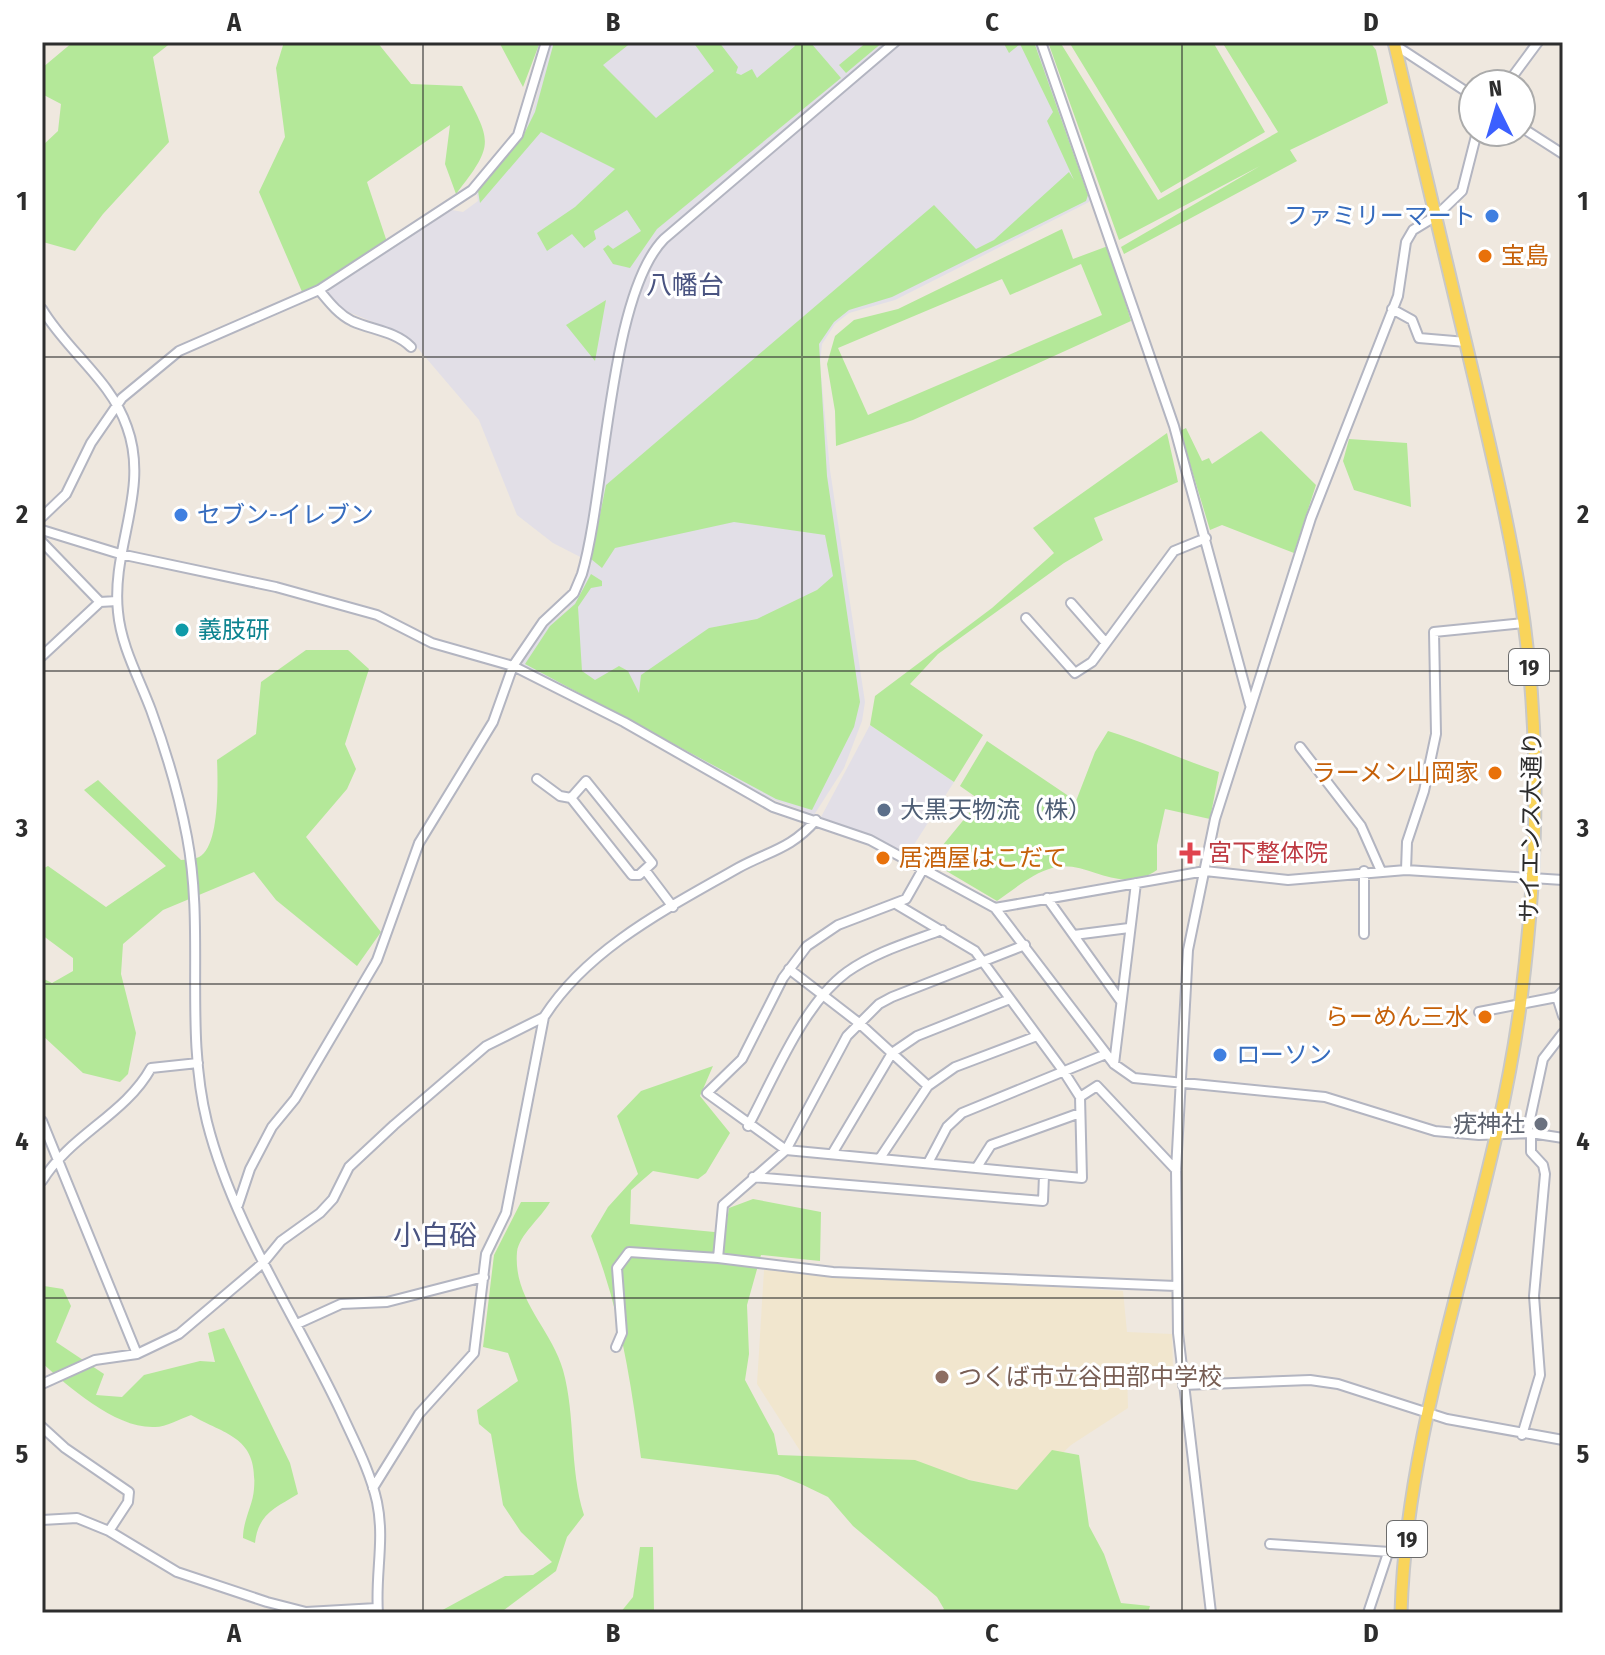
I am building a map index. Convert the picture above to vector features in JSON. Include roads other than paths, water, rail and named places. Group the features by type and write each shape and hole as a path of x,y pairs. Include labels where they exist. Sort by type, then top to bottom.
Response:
{"main road":[{"name":"サイエンス大通り","path":"1393,43 1510,532 1524,623 1534,764 1532,877 1521,1004 1496,1135 1430,1414 1405,1553 1401,1613"}],"street":[{"path":"42,517 66,494 91,443 122,398 179,351 319,290 472,190 518,135 546,42"},
{"path":"238,1205 250,1169 272,1127 295,1099 377,960 419,843 493,722 513,666 543,622 574,593 582,574 628,317 638,283 653,254 664,239 895,42"},
{"path":"1041,42 1174,426 1250,705"},
{"path":"1519,68 1538,42"},
{"path":"1393,43 1457,85"},
{"path":"1537,137 1563,154"},
{"path":"1211,1613 1183,1385 1176,1286 1176,1170 1188,950 1215,819 1250,705 1311,518 1392,309 1410,233 1436,216 1462,191 1473,148"},
{"path":"319,290 336,311 351,320 392,333 411,347"},
{"path":"42,309 66,346 118,406 130,433 135,468 131,512 120,554 117,601 123,638 153,713 187,836 194,910 198,1063 209,1130 263,1263 297,1324 373,1488 382,1543 377,1610 306,1612 267,1602 177,1572 109,1531 77,1518 42,1520"},
{"path":"1392,309 1412,320 1419,338 1466,342"},
{"path":"42,530 120,554 276,587 377,615 432,643 513,666 624,722 773,807 870,840 995,908 1114,1064 1134,1078 1325,1097 1435,1131 1496,1135 1529,1133 1563,1138"},
{"path":"1026,618 1075,673 1092,662 1174,551 1206,538"},
{"path":"42,542 100,602"},
{"path":"42,656 100,602 117,601"},
{"path":"1071,603 1106,643"},
{"path":"1406,870 1407,842 1424,791 1436,734 1434,632 1524,623"},
{"path":"1300,747 1361,826 1381,871"},
{"path":"537,779 560,796 571,798 632,875 645,870 652,863 586,781 571,798"},
{"path":"373,1488 419,1414 474,1353 486,1254 506,1213 544,1017 552,1004 616,941 742,866 790,846 816,820"},
{"path":"896,904 964,942 984,961 1064,1072 1080,1097 1082,1178 786,1150 748,1126 707,1093 742,1059 789,969 819,936 838,925 906,899 923,869"},
{"path":"645,870 673,907"},
{"path":"995,908 1205,871 1288,880 1364,871 1406,870 1563,880"},
{"path":"1364,871 1364,934"},
{"path":"1114,1064 1136,883"},
{"path":"1047,898 1120,1000"},
{"path":"1074,935 1129,928"},
{"path":"748,1126 823,994 857,965 942,930"},
{"path":"718,1258 723,1205 786,1150 847,1036 859,1023 892,997 1025,945"},
{"path":"789,969 859,1023 928,1086"},
{"path":"1479,1012 1560,994 1563,1016"},
{"path":"832,1154 892,1053 917,1036 1010,999"},
{"path":"42,1384 95,1360 137,1354 179,1334 263,1263 281,1241 320,1213 333,1199 349,1167 394,1125 486,1046 544,1017"},
{"path":"1522,1435 1540,1375 1534,1296 1545,1174 1543,1165 1531,1152 1529,1133 1543,1059 1563,1033"},
{"path":"880,1158 928,1086 955,1067 1037,1036"},
{"path":"928,1163 947,1127 962,1113 1106,1054"},
{"path":"42,1181 56,1159 138,1091 151,1068 198,1063"},
{"path":"1080,1097 1097,1086 1176,1170"},
{"path":"977,1167 991,1145 1080,1113"},
{"path":"42,1121 137,1354"},
{"path":"753,1177 1043,1201 1044,1175"},
{"path":"616,1347 622,1333 617,1268 629,1252 718,1258 833,1272 1176,1286"},
{"path":"297,1324 341,1304 387,1302 484,1277"},
{"path":"1183,1385 1310,1380 1338,1384 1430,1414 1522,1435 1563,1440"},
{"path":"42,1427 65,1448 129,1492 128,1502 109,1531"},
{"path":"1270,1544 1405,1553"},
{"path":"1368,1613 1388,1553"}],"place":[{"name":"ファミリーマート","path":"1492,216"},
{"name":"宝島","path":"1485,256"},
{"name":"セブン-イレブン","path":"181,515"},
{"name":"義肢研","path":"182,630"},
{"name":"ラーメン山岡家","path":"1495,773"},
{"name":"大黒天物流（株）","path":"884,810"},
{"name":"宮下整体院","path":"1190,853"},
{"name":"居酒屋はこだて","path":"883,858"},
{"name":"らーめん三水","path":"1485,1017"},
{"name":"ローソン","path":"1220,1055"},
{"name":"疣神社","path":"1541,1124"},
{"name":"つくば市立谷田部中学校","path":"942,1377"}],"district":[{"name":"八幡台","path":"685,285"},
{"name":"小白硲","path":"435,1235"}]}
